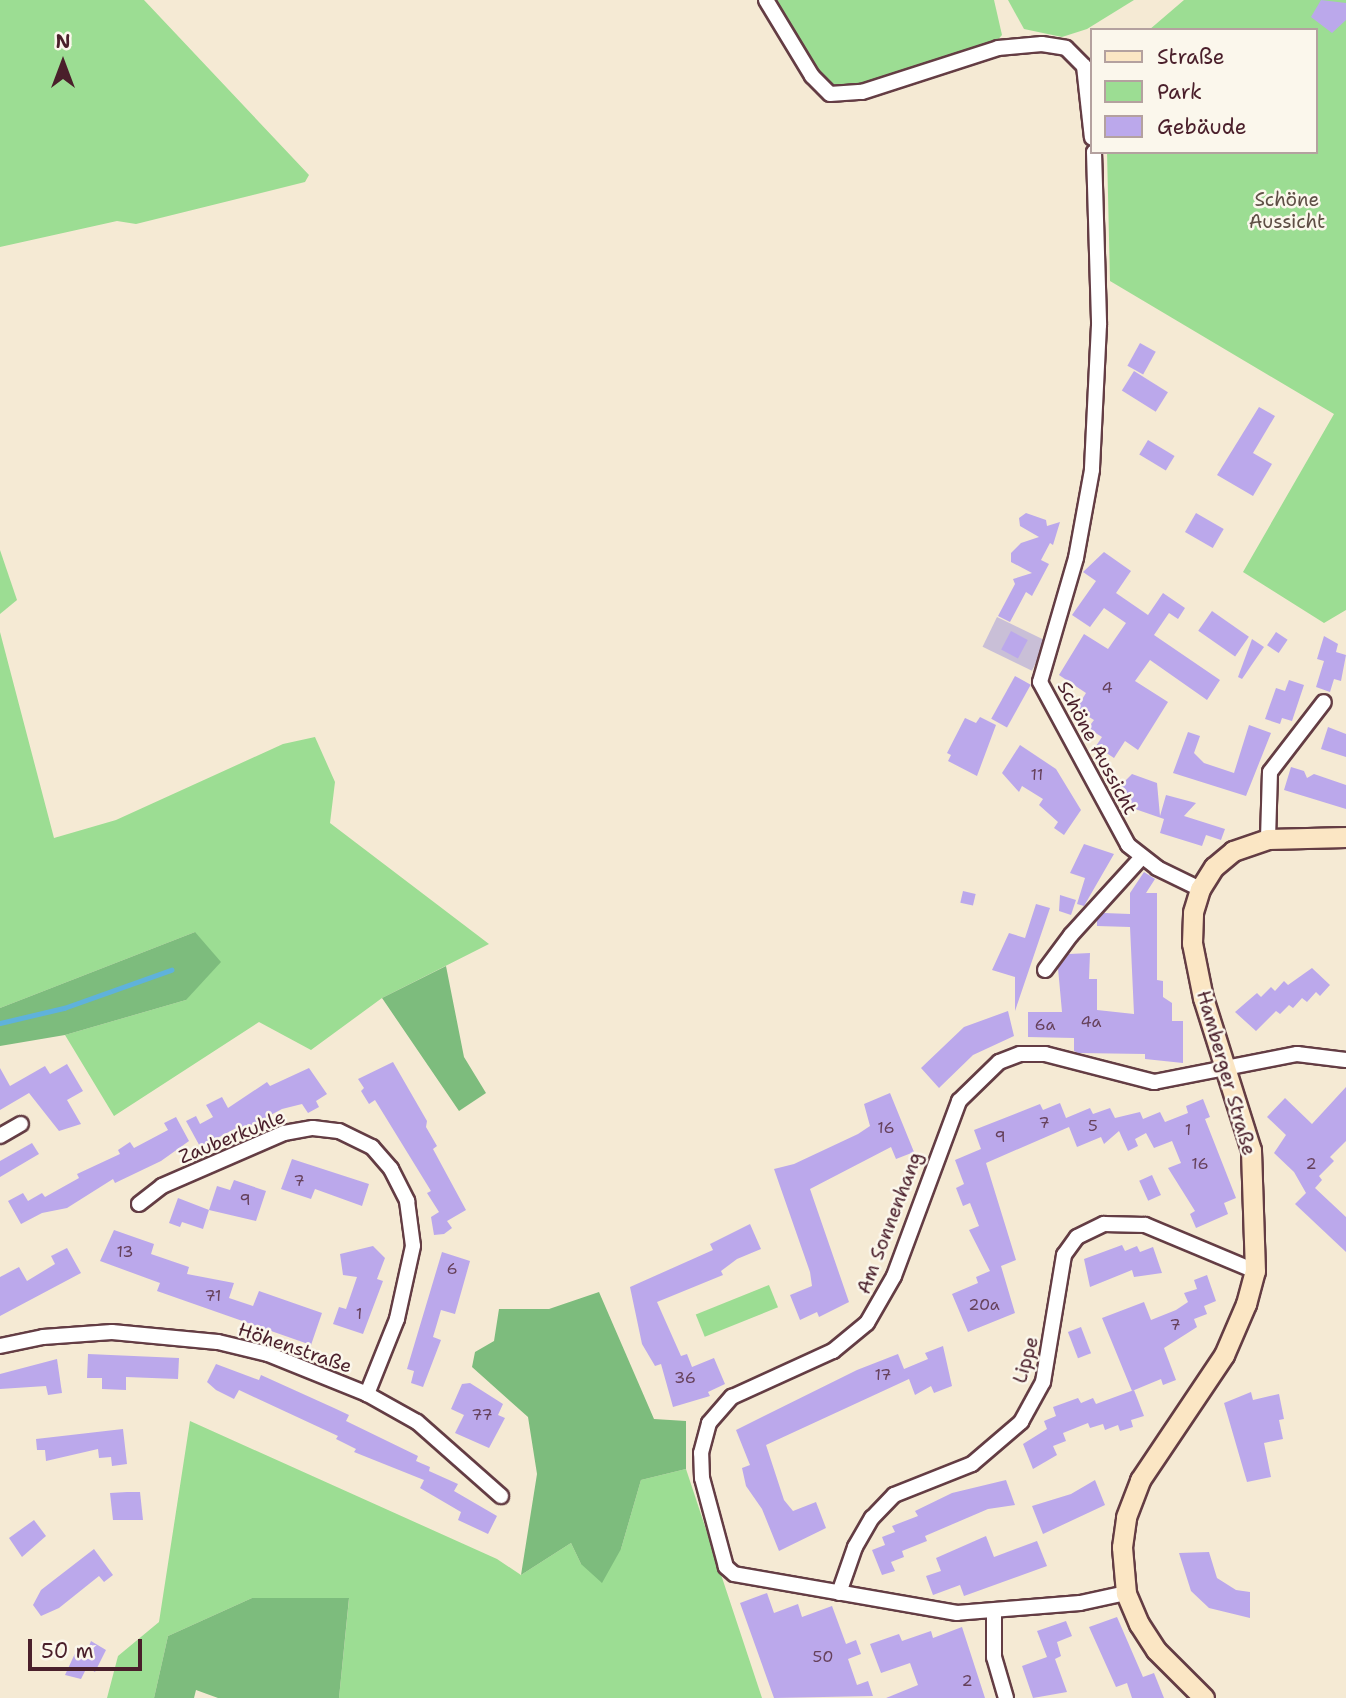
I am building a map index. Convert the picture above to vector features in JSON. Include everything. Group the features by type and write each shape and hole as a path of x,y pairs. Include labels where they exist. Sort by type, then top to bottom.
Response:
{"street":[{"path":"766,0 812,76 830,94 862,92 999,48 1054,44 1074,53 1084,66 1090,120"},
{"name":"Schöne Aussicht","path":"1094,154 1099,325 1092,470 1076,558 1040,682 1128,845 1142,857 1200,889"},
{"path":"1268,839 1270,772 1324,702"},
{"name":"Hamberger Straße","path":"1204,1698 1156,1650 1126,1593 1122,1547 1131,1500 1163,1440 1236,1332 1255,1272 1257,1227 1251,1150 1203,999 1192,943 1200,889 1214,867 1233,851 1268,839 1346,837"},
{"path":"1045,970 1071,935 1142,857"},
{"name":"Am Sonnenhang","path":"1126,1593 994,1612 902,1606 734,1574 726,1567 702,1478 701,1452 709,1423 718,1409 732,1397 833,1351 867,1323 894,1276 959,1101 999,1062 1020,1054 1045,1054 1154,1082 1227,1069"},
{"path":"1227,1069 1297,1054 1346,1060"},
{"path":"0,1136 21,1124"},
{"name":"Zauberkuhle","path":"139,1205 162,1186 284,1133 313,1128 339,1131 372,1147 391,1169 407,1201 413,1246 397,1319 367,1394"},
{"name":"Lippe","path":"839,1593 855,1546 872,1518 894,1495 972,1464 1021,1422 1043,1382 1064,1255 1077,1237 1104,1224 1145,1225 1255,1272"},
{"name":"Höhenstraße","path":"0,1346 83,1332 164,1334 268,1354 367,1394 417,1422 501,1496"},
{"path":"994,1612 994,1657 1006,1698"}],"shaded area":[{"path":"997,617 1046,641 1032,671 983,647"}],"green space":[{"path":"0,0 144,0 309,175 305,182 136,224 117,221 0,247"},
{"path":"772,0 994,0 1002,35 995,43 859,87 835,87 811,66"},
{"path":"1008,0 1134,0 1087,29 1062,37 1024,29"},
{"path":"1184,0 1346,0 1346,610 1324,623 1243,572 1334,414 1110,281 1107,154 1318,154 1318,28 1151,28"},
{"path":"0,550 17,600 0,614"},
{"path":"0,632 54,838 116,820 283,744 315,737 335,782 330,823 489,944 382,998 311,1050 259,1022 114,1116 65,1035 186,1000 195,932 0,1008"},
{"path":"195,932 221,962 186,1000 65,1035 0,1046 0,1008"},
{"path":"446,966 464,1057 486,1093 459,1111 382,998"},
{"path":"769,1285 778,1307 705,1337 696,1315"},
{"path":"599,1292 654,1419 686,1421 686,1469 641,1480 621,1549 602,1583 581,1564 571,1543 521,1575 537,1474 528,1417 472,1367 475,1352 494,1341 499,1309 549,1309"},
{"path":"190,1421 497,1559 521,1575 571,1543 581,1564 621,1549 641,1480 686,1469 762,1698 339,1698 349,1599 252,1598 168,1636 154,1698 107,1698 118,1656 159,1622"},
{"path":"252,1598 349,1598 339,1698 218,1698 196,1690 194,1698 154,1698 168,1636"}],"building":[{"path":"1321,0 1346,3 1346,20 1332,33 1311,17"},
{"path":"1140,343 1156,352 1143,374 1127,366"},
{"path":"1134,371 1168,392 1156,412 1122,391"},
{"path":"1259,407 1275,416 1253,453 1272,464 1253,496 1217,475"},
{"path":"1148,440 1175,456 1166,471 1139,455"},
{"path":"1026,513 1046,520 1047,526 1060,522 1053,545 1050,543 1041,560 1049,564 1032,596 1026,592 1010,622 998,616 1015,584 1013,579 1032,573 1011,562 1011,553 1021,543 1039,537 1020,526 1019,518"},
{"path":"1196,513 1224,529 1213,548 1185,532"},
{"path":"1104,552 1131,571 1116,593 1148,615 1163,593 1185,608 1178,619 1169,613 1154,635 1220,680 1207,700 1150,660 1135,681 1168,702 1138,750 1125,741 1114,758 1096,746 1102,737 1088,728 1094,720 1076,709 1086,693 1059,675 1084,634 1108,649 1126,623 1104,608 1090,627 1072,615 1096,581 1083,572"},
{"path":"1212,611 1249,637 1235,656 1198,631"},
{"path":"1011,631 1028,640 1018,658 1001,650"},
{"path":"1276,632 1288,640 1279,653 1267,645"},
{"path":"1324,636 1338,644 1336,652 1346,655 1341,681 1334,679 1330,692 1316,687 1324,661 1317,659"},
{"path":"1252,639 1264,647 1242,679 1238,677"},
{"path":"1015,676 1031,685 1007,728 991,719"},
{"path":"1289,680 1304,685 1292,721 1282,718 1280,724 1265,719 1276,688 1285,691"},
{"path":"980,717 996,725 977,776 948,761 951,755 947,753 965,718 976,723"},
{"path":"1249,725 1271,733 1246,796 1173,773 1188,732 1200,736 1194,753 1204,763 1234,773"},
{"path":"1328,727 1346,734 1346,757 1321,749"},
{"path":"1020,745 1056,769 1081,810 1064,835 1054,828 1058,822 1039,805 1043,799 1022,786 1019,792 1002,773"},
{"path":"1291,767 1304,771 1307,778 1314,774 1346,785 1346,809 1284,790"},
{"path":"1132,774 1157,783 1160,816 1166,795 1196,803 1184,816 1225,829 1221,840 1206,835 1202,846 1160,833 1164,819 1135,809 1119,787"},
{"path":"1084,844 1114,854 1084,906 1077,904 1085,878 1070,873"},
{"path":"1144,872 1155,879 1146,893 1157,893 1157,980 1163,981 1163,997 1172,1003 1172,1021 1183,1021 1183,1063 1145,1059 1145,1054 1078,1053 1074,1051 1074,1038 1028,1037 1028,1012 1062,1012 1058,968 1069,954 1090,953 1089,979 1097,979 1097,1010 1134,1014 1130,927 1097,926 1097,920 1104,913 1130,914 1130,893"},
{"path":"963,891 976,894 973,906 960,903"},
{"path":"1060,895 1076,900 1071,915 1059,911"},
{"path":"1036,904 1050,908 1015,1011 1015,977 992,970 1009,933 1025,938"},
{"path":"1312,968 1330,985 1320,996 1316,992 1307,1002 1302,998 1293,1008 1289,1005 1280,1014 1276,1011 1256,1031 1235,1012 1257,993 1261,997 1271,987 1275,991 1284,981 1288,985"},
{"path":"1008,1011 1014,1036 973,1055 939,1088 921,1068 964,1027"},
{"path":"393,1062 427,1121 426,1127 437,1146 433,1149 466,1210 447,1221 452,1228 444,1234 434,1235 431,1217 439,1212 427,1193 431,1191 375,1100 369,1104 361,1091 364,1088 358,1079"},
{"path":"67,1064 83,1091 67,1100 81,1124 59,1131 29,1093 0,1110 0,1068 10,1086 45,1066 50,1074"},
{"path":"309,1068 327,1094 316,1101 319,1107 308,1113 302,1104 282,1109 240,1131 238,1127 210,1142 213,1147 203,1152 186,1121 196,1116 200,1124 213,1117 206,1105 222,1097 228,1108 267,1082 270,1086"},
{"path":"1346,1087 1346,1141 1330,1157 1334,1161 1319,1176 1322,1180 1315,1188 1346,1217 1346,1252 1295,1204 1306,1193 1294,1172 1274,1153 1286,1135 1267,1117 1285,1098 1312,1124"},
{"path":"890,1093 914,1152 896,1159 891,1147 810,1189 849,1302 819,1317 817,1312 800,1320 790,1295 812,1286 810,1272 774,1169 794,1164 858,1134 870,1126 864,1104"},
{"path":"1203,1099 1210,1117 1205,1119 1236,1198 1224,1203 1228,1214 1196,1228 1190,1214 1195,1211 1168,1168 1181,1163 1172,1141 1154,1148 1146,1133 1135,1139 1138,1146 1128,1151 1119,1131 1104,1144 1101,1137 1077,1147 1069,1127 986,1163 1016,1260 1001,1266 1015,1313 968,1332 952,1294 978,1283 976,1277 990,1271 969,1230 979,1226 970,1203 963,1206 956,1188 964,1184 955,1160 981,1149 974,1130 1040,1104 1043,1110 1060,1103 1066,1118 1090,1108 1093,1114 1110,1108 1115,1118 1140,1112 1143,1119 1160,1112 1165,1122 1188,1113 1186,1106"},
{"path":"176,1117 189,1141 161,1161 115,1183 113,1179 67,1208 42,1213 21,1224 8,1201 23,1193 28,1201 42,1193 45,1197 79,1178 77,1174 120,1154 118,1150 130,1142 134,1148 168,1130 164,1123"},
{"path":"32,1143 39,1154 0,1177 0,1161"},
{"path":"292,1159 369,1184 362,1206 315,1189 311,1199 281,1189"},
{"path":"1152,1175 1161,1195 1148,1201 1139,1181"},
{"path":"234,1180 266,1191 256,1221 209,1210 217,1186 230,1190"},
{"path":"178,1198 209,1210 203,1229 182,1222 180,1227 169,1223"},
{"path":"750,1224 761,1249 737,1259 721,1271 723,1275 657,1302 681,1356 687,1354 692,1367 714,1358 725,1384 708,1392 710,1396 673,1407 661,1364 655,1366 642,1344 630,1287 713,1250 710,1244"},
{"path":"114,1230 154,1244 151,1254 189,1267 187,1274 234,1283 229,1298 253,1306 259,1291 322,1313 311,1345 157,1291 160,1283 100,1261"},
{"path":"1122,1245 1125,1251 1137,1246 1140,1252 1153,1247 1162,1273 1134,1277 1132,1270 1090,1287 1084,1259"},
{"path":"373,1246 385,1258 377,1279 383,1281 363,1334 333,1324 339,1307 346,1309 357,1277 343,1275 340,1254"},
{"path":"67,1248 81,1273 0,1316 0,1277 19,1267 27,1281 55,1264 51,1256"},
{"path":"442,1252 470,1261 455,1314 441,1310 433,1337 441,1340 423,1387 411,1383 414,1371 407,1369"},
{"path":"1207,1275 1216,1301 1204,1306 1207,1314 1194,1319 1197,1327 1164,1348 1176,1380 1163,1385 1161,1379 1132,1391 1102,1318 1144,1302 1151,1320 1176,1310 1188,1302 1184,1293 1197,1289 1194,1280"},
{"path":"1081,1327 1091,1353 1078,1358 1068,1332"},
{"path":"943,1346 952,1386 934,1393 931,1386 915,1395 909,1379 766,1445 784,1500 793,1511 816,1502 826,1528 779,1551 762,1509 746,1486 742,1468 750,1465 736,1430 857,1370 898,1354 904,1369 928,1359 925,1353"},
{"path":"88,1354 179,1358 178,1379 126,1377 126,1390 102,1389 102,1378 87,1378"},
{"path":"57,1359 62,1393 48,1395 46,1386 0,1389 0,1374"},
{"path":"216,1364 259,1380 261,1375 334,1408 349,1415 346,1421 418,1456 416,1461 430,1467 429,1471 458,1484 454,1491 497,1516 488,1534 458,1520 461,1512 420,1488 424,1480 354,1452 356,1449 336,1439 338,1436 239,1390 234,1399 216,1390 207,1382"},
{"path":"470,1383 503,1404 498,1415 505,1418 489,1448 455,1433 464,1415 451,1409 462,1384"},
{"path":"1134,1390 1144,1416 1131,1420 1133,1427 1120,1431 1118,1425 1105,1430 1103,1424 1090,1428 1088,1423 1063,1433 1066,1441 1053,1446 1057,1455 1033,1469 1023,1444 1047,1429 1044,1421 1056,1416 1053,1407 1078,1398 1081,1403 1093,1398 1096,1404"},
{"path":"1251,1392 1253,1400 1279,1394 1284,1419 1279,1420 1283,1439 1264,1443 1271,1477 1247,1482 1224,1403"},
{"path":"123,1429 127,1464 112,1466 111,1457 99,1458 98,1449 46,1461 45,1450 37,1450 36,1439"},
{"path":"1006,1480 1015,1505 988,1509 925,1536 927,1541 902,1551 904,1557 891,1562 895,1571 882,1575 872,1550 885,1545 882,1537 895,1532 892,1526 918,1516 915,1511 952,1493"},
{"path":"1095,1480 1105,1505 1043,1534 1032,1506 1071,1494"},
{"path":"140,1492 143,1520 113,1520 110,1493"},
{"path":"34,1520 46,1536 22,1557 9,1538"},
{"path":"986,1536 994,1557 1037,1541 1047,1566 964,1596 960,1585 933,1595 926,1576 941,1571 936,1558"},
{"path":"94,1549 113,1575 104,1582 99,1576 59,1608 41,1616 33,1605 41,1590"},
{"path":"1209,1552 1217,1578 1236,1590 1250,1592 1250,1618 1209,1608 1191,1591 1179,1553"},
{"path":"767,1593 774,1613 798,1604 802,1617 832,1606 846,1644 856,1640 861,1654 848,1659 857,1685 868,1681 873,1696 774,1698 740,1603"},
{"path":"1117,1617 1143,1677 1154,1673 1164,1698 1132,1698 1127,1683 1116,1687 1089,1627"},
{"path":"1066,1621 1072,1636 1057,1642 1061,1656 1055,1659 1067,1692 1033,1698 1022,1666 1047,1657 1037,1631"},
{"path":"962,1627 985,1698 886,1698 918,1685 910,1663 881,1673 870,1644 899,1634 902,1641 931,1631 933,1638"},
{"path":"91,1641 106,1650 95,1672 87,1667 81,1679 65,1675 78,1647 87,1651"}],"waterway":[{"path":"0,1023 64,1008 171,970"}]}
